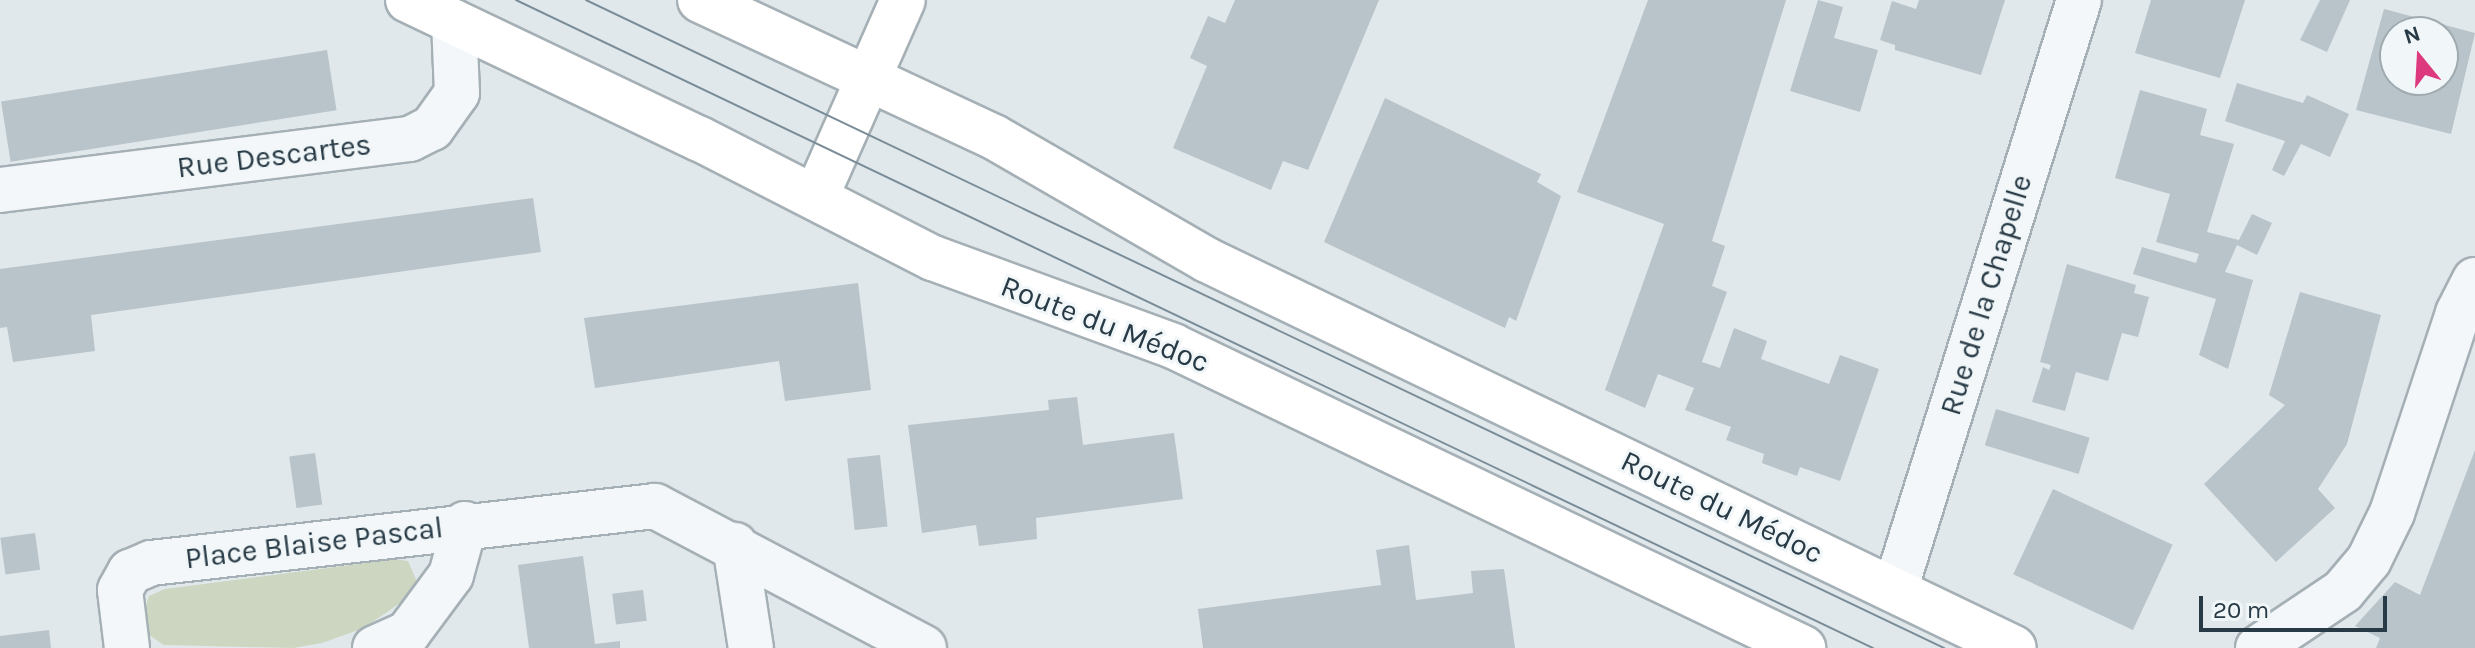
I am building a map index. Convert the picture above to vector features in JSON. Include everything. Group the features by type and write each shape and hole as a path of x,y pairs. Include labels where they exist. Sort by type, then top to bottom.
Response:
{"main road":[{"name":"Route du Médoc","path":"408,0 816,197 933,258 1173,346 1803,648"},
{"name":"Route du Médoc","path":"700,0 994,137 1207,260 2014,648"},
{"path":"816,197 872,79 903,0"}],"street":[{"name":"Rue de la Chapelle","path":"1895,590 2079,0"},
{"name":"Rue Descartes","path":"0,190 410,139 432,128 457,93 454,22"},
{"path":"2258,648 2343,591 2369,560 2392,513 2458,313 2475,280"},
{"path":"465,524 655,506 735,545 924,648"},
{"name":"Place Blaise Pascal","path":"127,648 120,590 130,572 151,563 465,524 451,575 408,633 375,648"},
{"path":"735,545 751,648"}],"green space":[{"path":"396,559 408,561 420,589 364,628 322,643 293,648 164,645 149,635 142,618 149,596 165,589"}],"building":[{"path":"1235,0 1379,0 1308,170 1283,161 1271,190 1173,148 1207,66 1190,58 1208,16 1225,23"},
{"path":"1648,0 1786,0 1712,241 1725,246 1712,286 1727,292 1702,362 1720,368 1734,328 1767,341 1761,359 1829,384 1840,355 1879,369 1840,481 1800,467 1797,476 1762,463 1764,454 1726,440 1731,427 1685,410 1694,388 1658,374 1645,408 1605,390 1664,224 1577,192"},
{"path":"1818,0 1843,7 1834,38 1878,50 1860,112 1790,91"},
{"path":"1919,0 2005,0 1981,75 1895,50 1895,45 1880,40 1892,1 1916,9"},
{"path":"2151,0 2245,0 2220,78 2135,53"},
{"path":"2320,0 2350,0 2327,52 2300,40"},
{"path":"2384,9 2411,16 2382,16"},
{"path":"2379,27 2379,96 2459,96 2459,29 2475,33 2451,134 2356,110"},
{"path":"327,50 337,110 11,162 1,102"},
{"path":"2237,83 2303,103 2307,95 2349,114 2330,157 2301,144 2284,176 2272,170 2285,141 2225,121"},
{"path":"2140,90 2207,109 2200,135 2234,144 2207,232 2239,240 2252,214 2272,223 2257,255 2237,245 2225,272 2253,280 2228,369 2199,355 2216,299 2133,274 2142,247 2196,263 2199,254 2156,242 2170,194 2115,178"},
{"path":"1385,98 1541,174 1537,182 1561,196 1516,321 1509,317 1505,328 1324,242"},
{"path":"533,198 541,252 91,315 95,351 13,362 7,327 0,328 0,269"},
{"path":"2067,264 2136,285 2134,293 2149,297 2138,337 2122,333 2108,381 2076,372 2065,411 2032,402 2043,367 2049,370 2051,365 2040,362"},
{"path":"858,283 871,390 785,401 779,361 595,388 584,318"},
{"path":"2300,292 2381,315 2347,444 2318,489 2335,508 2276,562 2204,484 2285,405 2269,395"},
{"path":"1077,397 1083,445 1174,433 1183,499 1036,518 1037,539 979,546 976,525 922,533 908,425 1049,410 1048,400"},
{"path":"1996,409 2090,438 2079,474 1985,445"},
{"path":"2475,450 2475,648 2376,648 2380,638 2355,626 2395,582 2420,595"},
{"path":"315,453 322,504 296,508 289,457"},
{"path":"880,455 888,527 855,530 847,458"},
{"path":"2053,489 2173,545 2133,630 2013,574"},
{"path":"35,533 40,570 5,575 0,538"},
{"path":"1409,545 1416,600 1473,593 1471,571 1504,569 1515,648 1203,648 1198,609 1381,585 1376,550"},
{"path":"583,556 595,644 620,641 620,648 529,648 518,565"},
{"path":"643,590 647,621 616,625 612,594"},
{"path":"49,630 51,648 0,648 0,636"}],"tram line":[{"path":"516,0 1873,648"},
{"path":"586,0 1944,648"}]}
